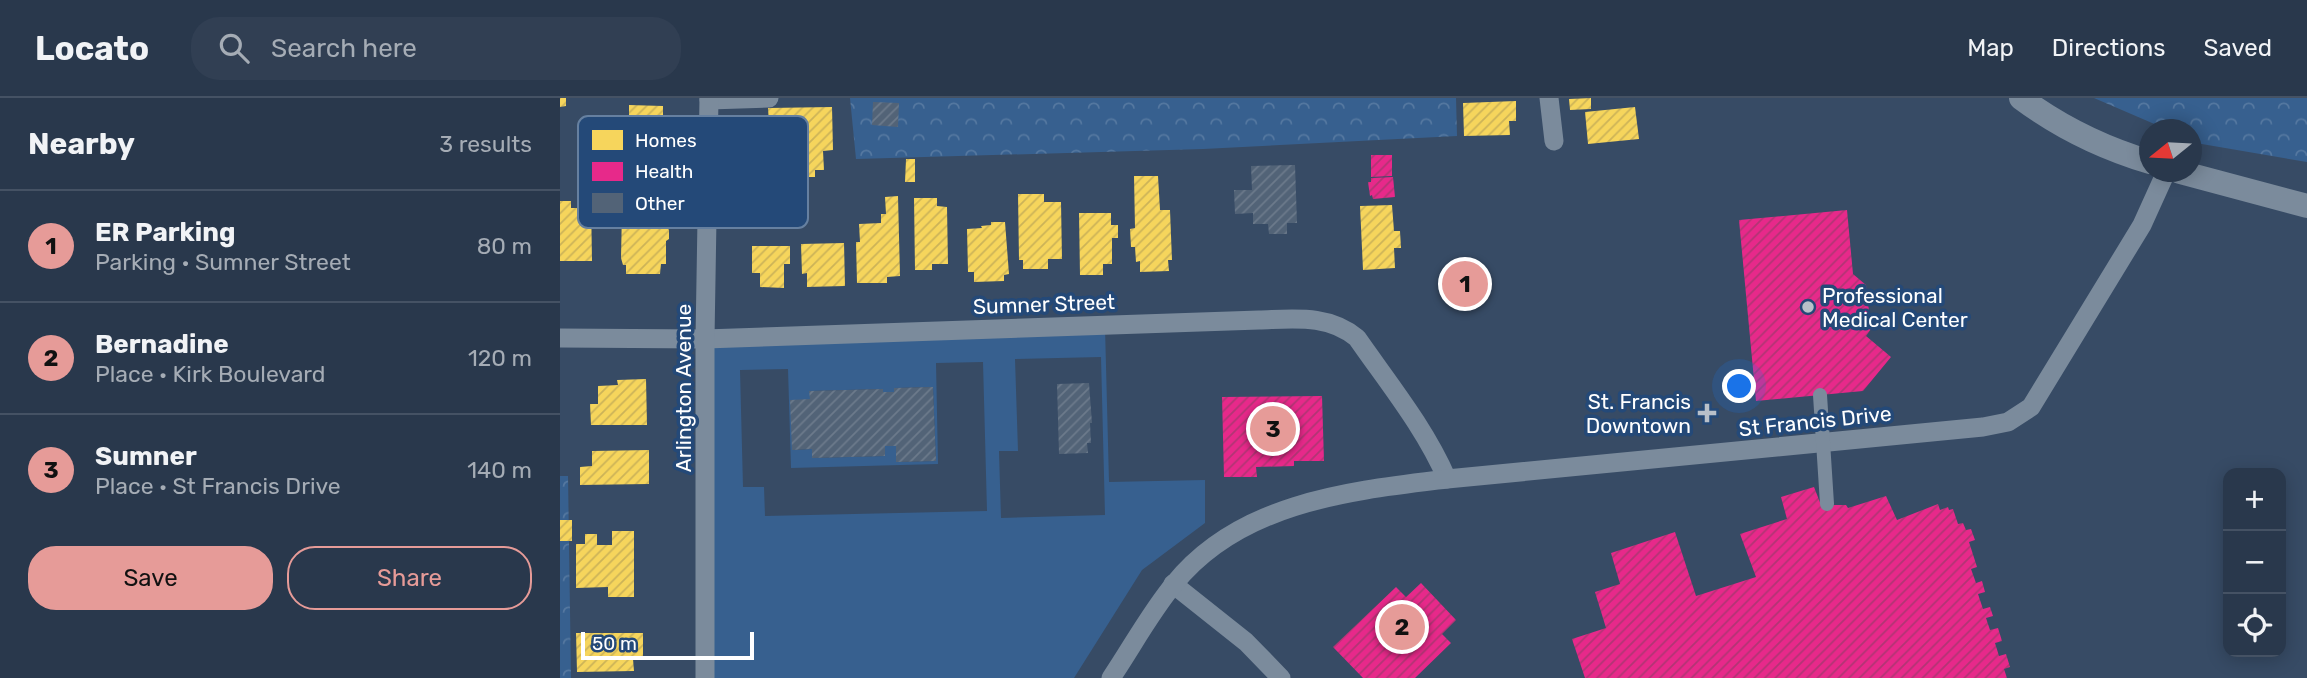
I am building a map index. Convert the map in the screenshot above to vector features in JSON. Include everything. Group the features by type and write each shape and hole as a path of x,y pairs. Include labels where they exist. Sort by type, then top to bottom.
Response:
{"street":[{"path":"709,99 769,98"},
{"path":"1549,98 1554,141"},
{"path":"2021,98 2099,144 2139,158"},
{"path":"2202,179 2307,205"},
{"name":"St Francis Drive","path":"1111,678 1173,584 1214,546 1228,536 1279,512 1343,493 1447,480 1983,427 2008,422 2031,407 2142,225 2161,182"},
{"name":"Arlington Avenue","path":"705,678 707,228"},
{"name":"Sumner Street","path":"560,338 705,339 1324,320 1357,338 1435,451 1447,480"},
{"path":"1820,395 1828,504"},
{"path":"1173,584 1247,642 1281,678"}],"green space":[{"path":"850,98 1456,98 1457,136 1203,149 856,159"},
{"path":"2094,98 2307,98 2307,162 2202,144 2202,119 2143,119"},
{"path":"1105,327 1109,482 1205,480 1205,523 1142,570 1074,678 705,678 710,329","holes":["1101,357 1105,515 1001,518 999,451 1018,451 1015,359","983,362 987,511 765,516 764,487 743,487 740,370 788,369 791,468 938,464 936,363","933,387 936,461 896,462 896,446 885,446 885,456 813,458 812,449 793,450 810,399 810,391 882,389 883,392 894,392 895,388"]},
{"path":"560,476 568,476 571,678 560,678"}],"building: Homes":[{"path":"560,98 566,98 566,106 560,107"},
{"path":"1591,98 1591,109 1570,110 1569,99"},
{"path":"1516,101 1516,121 1509,121 1510,135 1464,136 1463,103"},
{"path":"629,105 663,106 663,116 629,116"},
{"path":"832,107 833,150 823,151 824,170 815,170 815,177 808,177 808,116 768,116 768,108"},
{"path":"1635,107 1639,139 1588,144 1585,112"},
{"path":"906,159 915,159 915,182 905,182"},
{"path":"1134,176 1158,176 1160,210 1170,210 1172,260 1168,260 1169,271 1140,272 1140,261 1136,262 1135,247 1131,247 1130,229 1135,228"},
{"path":"1018,194 1044,194 1044,202 1061,202 1062,259 1048,259 1048,269 1023,269 1023,260 1019,260"},
{"path":"898,196 900,276 887,277 887,283 857,283 856,242 860,242 859,224 881,223 881,214 886,214 885,197"},
{"path":"914,198 937,198 937,206 947,207 948,264 932,264 932,270 915,270"},
{"path":"560,201 571,201 571,208 578,208 578,228 591,228 592,261 560,261"},
{"path":"1392,205 1394,231 1400,231 1401,248 1394,248 1395,268 1363,270 1360,206"},
{"path":"1079,213 1111,213 1111,225 1118,225 1118,238 1112,238 1112,264 1103,264 1103,275 1080,275"},
{"path":"991,222 1005,222 1009,274 1004,275 1004,281 974,282 974,272 968,272 967,229 982,228 981,226 991,225"},
{"path":"622,228 669,230 666,264 661,264 660,274 626,274 626,265 623,265"},
{"path":"844,243 845,286 807,287 807,273 802,274 801,244"},
{"path":"752,246 790,246 790,264 784,264 784,288 760,287 760,273 752,273"},
{"path":"646,379 647,425 591,425 590,404 598,404 598,386 618,385 617,380"},
{"path":"649,450 649,484 580,485 580,467 592,466 592,451"},
{"path":"560,520 572,520 572,541 560,541"},
{"path":"612,531 634,531 634,597 608,597 608,587 576,588 576,544 585,544 585,534 597,534 597,545 612,545"},
{"path":"576,633 643,633 643,659 633,659 634,671 577,672"}],"building: Health":[{"path":"1371,155 1392,155 1392,176 1371,177"},
{"path":"1393,177 1395,197 1373,199 1372,195 1370,196 1368,182 1371,182 1371,178"},
{"name":"Professional Medical Center","path":"1847,210 1853,274 1866,285 1871,329 1866,336 1891,357 1863,391 1756,401 1739,220"},
{"path":"1322,396 1324,461 1294,461 1294,466 1256,467 1257,477 1224,477 1222,397"},
{"path":"1814,487 1821,505 1846,505 1848,508 1886,496 1897,520 1938,504 1940,510 1948,507 1949,510 1953,509 1958,524 1963,523 1966,530 1971,529 1975,540 1969,542 1977,567 1971,569 1976,583 1982,581 1985,592 1978,594 1983,609 1990,607 1993,616 1986,618 1990,630 1998,628 2002,641 1995,643 1999,656 2006,654 2010,667 2004,669 2007,678 1585,678 1572,639 1606,628 1595,592 1620,584 1611,553 1675,532 1696,596 1756,577 1740,534 1787,519 1781,497"},
{"path":"1421,583 1456,620 1442,634 1451,643 1415,678 1363,678 1333,647 1396,587 1406,597"}],"building: Other":[{"path":"873,102 899,103 898,127 872,125"},
{"path":"1295,165 1297,223 1287,223 1287,234 1269,234 1268,224 1253,224 1253,213 1235,214 1234,190 1252,190 1251,166"},
{"path":"1089,383 1092,423 1091,443 1087,443 1088,453 1059,454 1057,384"},
{"path":"933,387 936,461 896,462 896,446 885,446 885,456 812,458 812,449 792,450 790,400 810,399 809,391 883,389 883,392 894,392 894,388"}],"place":[{"name":"ER Parking","path":"1465,284"},
{"name":"Professional Medical Center","path":"1808,307"},
{"name":"St. Francis Downtown","path":"1707,413"},
{"name":"Sumner","path":"1273,429"},
{"name":"Bernadine","path":"1402,627"}]}
